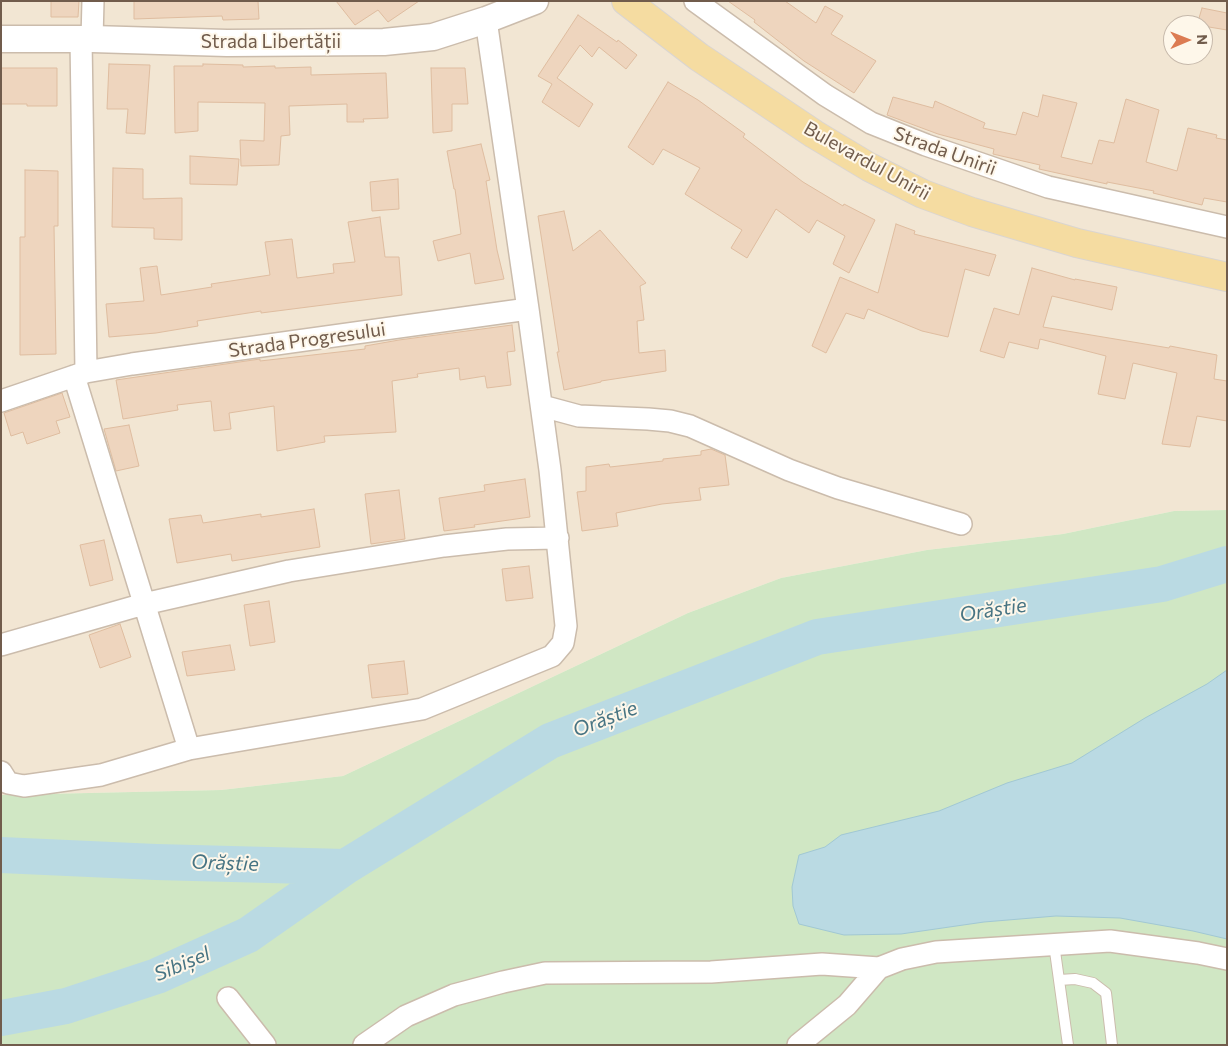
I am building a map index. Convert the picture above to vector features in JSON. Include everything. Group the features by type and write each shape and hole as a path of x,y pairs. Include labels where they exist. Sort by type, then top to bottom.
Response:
{"main road":[{"name":"Bulevardul Unirii","path":"626,1 699,57 814,134 869,167 923,194 972,212 1077,243 1227,277"}],"street":[{"path":"93,1 86,39 80,374 144,604 189,750"},
{"name":"Strada Libertății","path":"1,39 86,39 227,43 384,42 433,36 486,20 534,1"},
{"name":"Strada Unirii","path":"695,1 825,95 871,123 926,145 1048,187 1227,227"},
{"path":"1,772 8,783 24,786 100,774 189,750 422,709 552,656 563,643 566,626 558,538 542,406 486,20"},
{"name":"Strada Progresului","path":"1,401 80,374 132,364 528,308"},
{"path":"542,406 579,416 648,419 670,421 690,426 789,470 838,488 961,524"},
{"path":"1,645 144,604 256,578 444,546 507,539 558,538"},
{"path":"364,1045 406,1016 454,995 545,973 711,972 822,964 879,968 902,959 936,952 1110,941 1198,953 1227,960"},
{"path":"798,1045 847,1005 879,968"},
{"path":"228,998 264,1045"}],"lane":[{"path":"1054,944 1068,1045"},
{"path":"1060,980 1075,979 1094,983 1106,993 1112,1045"}],"shaded area":[{"path":"1,1 1227,1 1227,510 1174,511 1063,534 927,550 781,578 688,613 343,776 221,790 1,795"}],"green space":[{"path":"1227,510 1227,1045 1,1045 1,795 221,790 343,776 688,613 781,578 927,550 1063,534 1174,511"}],"water":[{"path":"1227,670 1227,939 1120,918 1056,916 984,922 901,934 844,935 799,924 793,906 792,887 799,855 825,847 841,835 939,811 1007,783 1072,763 1145,718 1207,684"}],"building":[{"path":"51,1 79,1 78,17 51,17"},
{"path":"134,1 258,1 259,19 223,20 222,16 134,19"},
{"path":"336,1 419,1 388,22 378,10 355,25"},
{"path":"728,1 785,1 816,23 825,6 843,16 831,34 876,61 854,93 804,61 754,22 755,20"},
{"path":"1202,8 1227,13 1227,30 1213,28 1213,15 1200,15"},
{"path":"578,15 617,42 618,40 637,55 626,69 599,47 592,57 580,45 557,78 593,104 579,127 542,102 552,84 538,76"},
{"path":"109,64 150,65 145,134 126,133 128,109 107,109"},
{"path":"203,64 243,65 243,67 275,66 275,68 311,67 311,75 386,73 388,118 363,119 364,122 347,122 347,104 289,106 290,135 281,136 279,165 241,166 240,140 264,141 265,103 198,102 198,131 175,133 174,66 203,66"},
{"path":"1,68 57,68 57,106 1,104"},
{"path":"431,68 465,68 468,104 452,104 452,131 433,133"},
{"path":"668,82 698,100 745,134 743,137 803,182 843,206 844,204 875,220 849,273 833,264 845,236 817,220 809,233 776,209 747,258 731,248 742,230 685,194 700,168 663,149 653,165 628,147"},
{"path":"1043,95 1077,103 1061,157 1092,164 1099,140 1114,143 1126,99 1159,110 1146,162 1177,171 1188,128 1217,135 1216,138 1227,140 1227,202 1204,198 1202,205 1153,193 1154,191 1107,182 1107,184 1039,169 1040,165 993,154 994,149 938,134 887,115 893,97 933,108 935,101 985,123 983,128 1016,135 1023,112 1038,117"},
{"path":"481,144 490,180 486,181 497,250 504,279 475,284 470,253 438,261 433,241 461,234 455,189 447,151"},
{"path":"190,156 239,159 237,185 190,184"},
{"path":"113,168 143,169 143,199 182,198 182,240 154,239 154,228 112,227"},
{"path":"25,170 58,171 58,226 54,226 56,354 20,355 20,237 25,237"},
{"path":"398,179 399,209 372,211 370,182"},
{"path":"564,211 573,251 600,230 646,283 640,286 644,320 637,321 639,353 665,350 666,371 601,381 564,390 538,216"},
{"path":"380,217 385,257 399,257 402,295 261,313 261,311 197,321 198,326 156,333 109,337 106,304 144,301 140,268 157,266 161,295 212,287 211,284 270,275 265,242 292,239 297,278 334,273 333,264 355,262 348,222"},
{"path":"896,224 915,231 914,234 996,255 989,276 965,269 948,337 922,331 868,309 864,319 846,313 826,353 812,346 840,277 878,293"},
{"path":"1032,268 1075,280 1117,287 1112,310 1052,296 1043,327 1217,355 1214,379 1227,381 1227,421 1197,416 1190,447 1162,444 1177,373 1133,363 1125,399 1098,394 1106,356 1040,339 1038,349 1009,342 1004,358 980,351 994,308 1019,315"},
{"path":"512,325 515,351 507,352 511,385 487,388 485,376 460,380 459,368 417,374 418,377 392,381 396,432 324,436 325,442 277,451 274,406 229,413 231,429 214,431 211,401 177,405 178,410 123,419 116,380 260,359 260,361 365,349 365,346 399,340"},
{"path":"62,393 70,417 56,421 60,433 27,444 23,432 11,436 4,413"},
{"path":"129,425 139,466 116,471 104,429"},
{"path":"711,449 725,455 729,485 699,488 701,500 662,504 616,513 618,526 582,531 577,492 586,491 586,467 609,464 610,467 663,461 663,459 701,455 701,451"},
{"path":"525,479 530,517 444,531 439,498 485,491 484,485"},
{"path":"399,490 405,539 371,544 365,494"},
{"path":"314,509 320,547 232,561 231,554 177,563 169,519 201,515 203,523 261,514 261,517"},
{"path":"104,540 113,580 90,586 80,545"},
{"path":"529,566 533,598 506,601 502,569"},
{"path":"269,601 275,642 250,646 244,605"},
{"path":"120,624 131,657 100,668 89,635"},
{"path":"230,645 235,670 187,676 182,652"},
{"path":"404,661 408,694 372,698 368,665"}],"waterway":[{"name":"Orăștie","path":"1,855 156,862 345,867 550,741 817,637 1162,584 1227,564"},
{"name":"Sibișel","path":"1,1018 66,1006 157,976 248,935 345,867"}]}
